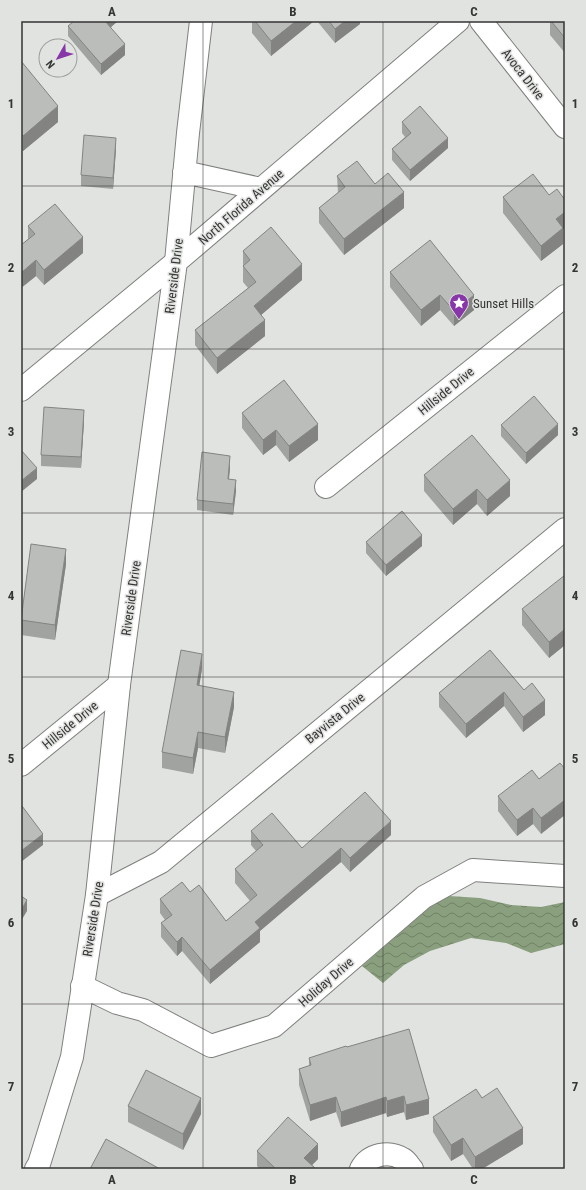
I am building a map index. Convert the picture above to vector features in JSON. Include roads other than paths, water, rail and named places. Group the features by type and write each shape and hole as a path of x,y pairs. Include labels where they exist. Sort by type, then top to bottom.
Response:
{"street":[{"name":"Riverside Drive","path":"36,1169 39,1164 72,1057 97,895 118,685 176,262 188,133 202,21"},
{"name":"North Florida Avenue","path":"21,390 176,262 458,21"},
{"name":"Avoca Drive","path":"481,21 565,127"},
{"path":"184,172 261,189"},
{"name":"Hillside Drive","path":"326,487 565,296"},
{"name":"Bayvista Drive","path":"97,895 161,862 565,529"},
{"name":"Hillside Drive","path":"21,765 118,685"},
{"name":"Holiday Drive","path":"82,986 117,1003 143,1010 211,1046 274,1026 424,897 473,870 565,876"},
{"path":"361,1169 363,1165 371,1158 381,1154 392,1154 404,1160 412,1169"}],"water":[{"path":"449,896 480,898 511,905 541,907 565,902 565,944 531,953 506,943 471,938 430,951 404,965 383,983 362,966 430,907"}],"place":[{"name":"Sunset Hills","path":"459,320"}]}
